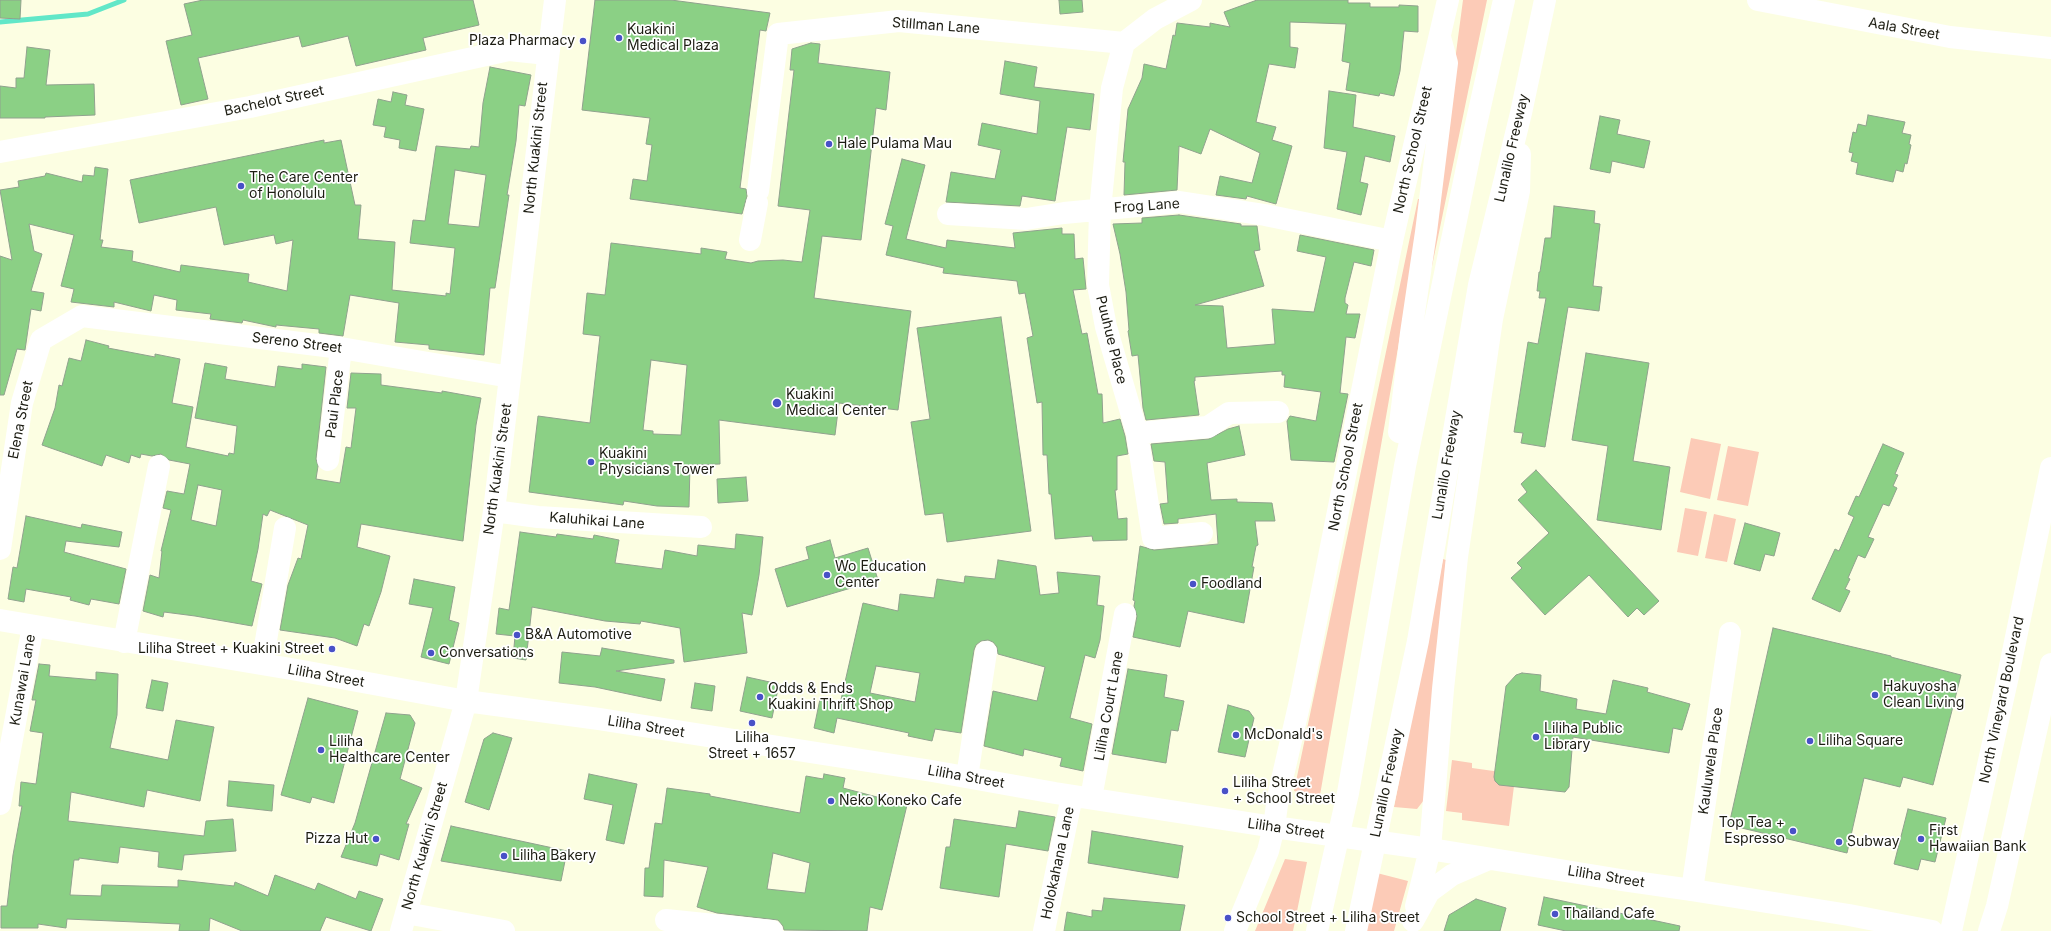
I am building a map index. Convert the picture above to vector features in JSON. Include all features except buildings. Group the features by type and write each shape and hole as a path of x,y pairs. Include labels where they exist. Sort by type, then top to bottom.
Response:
{"main road":[{"name":"North Kuakini Street","path":"404,922 466,701 494,511 547,54 555,0"},
{"path":"1124,44 1155,19 1191,0"},
{"name":"North School Street","path":"1235,931 1268,851 1274,827 1278,797 1302,697 1392,241 1448,0"},
{"path":"1317,931 1348,792 1368,686 1405,466 1475,129 1504,0"},
{"name":"Lunalilo Freeway","path":"1356,931 1418,641 1479,285 1521,113 1544,0"},
{"name":"Aala Street","path":"1758,0 1950,37 2051,48"},
{"name":"Stillman Lane","path":"750,240 778,34 899,21 1124,44"},
{"path":"1368,686 1411,333 1426,232 1447,63 1440,37"},
{"name":"Puuhue Place","path":"1124,44 1112,88 1100,210 1098,285 1106,327 1136,433 1153,538 1202,534"},
{"name":"Bachelot Street","path":"0,152 250,107 510,50 547,54"},
{"path":"1412,926 1430,849 1442,696 1456,564 1492,319 1519,191 1522,134 1521,113"},
{"name":"Frog Lane","path":"948,214 1026,219 1180,202 1265,215 1392,241"},
{"name":"Sereno Street","path":"82,316 342,348 510,377"},
{"name":"Elena Street","path":"0,549 22,403 41,340 82,316"},
{"name":"Paui Place","path":"328,460 342,348"},
{"path":"1136,433 1208,428 1228,413 1278,412"},
{"path":"124,642 159,466"},
{"name":"North Vineyard Boulevard","path":"1951,931 2011,661 2051,468"},
{"name":"Kaluhikai Lane","path":"494,511 538,517 701,527"},
{"path":"262,664 285,528"},
{"name":"Liliha Court Lane","path":"1082,797 1126,614"},
{"name":"Liliha Street","path":"0,620 262,664 466,701 599,719 967,777 1082,797 1692,890 1849,915 1932,931"},
{"name":"Kunawai Lane","path":"0,804 33,626"},
{"name":"Kauluwela Place","path":"1692,890 1730,633"},
{"path":"967,777 986,652"},
{"path":"1989,931 1997,906 2051,664"},
{"name":"Holokahana Lane","path":"1044,931 1082,797"},
{"path":"1412,926 1429,892 1452,875 1490,859"},
{"path":"666,920 693,927 772,931"},
{"path":"404,922 504,931"}],"shaded area":[{"path":"1463,0 1487,0 1431,271 1449,106"},
{"path":"1418,199 1424,199 1320,795 1294,791"},
{"path":"1691,438 1721,444 1710,499 1680,492"},
{"path":"1728,446 1759,452 1748,506 1717,500"},
{"path":"1685,508 1707,512 1698,556 1677,552"},
{"path":"1714,514 1736,519 1727,562 1705,558"},
{"path":"1443,559 1446,560 1424,800 1417,809 1394,807"},
{"path":"1452,760 1472,763 1472,768 1508,773 1515,778 1509,826 1462,820 1462,813 1446,811"},
{"path":"1285,859 1307,862 1293,931 1255,931"},
{"path":"1373,872 1408,881 1394,931 1361,931"}],"waterway":[{"path":"0,22 88,14 124,0"}],"place":[{"name":"Kuakini Medical Plaza","path":"619,38"},
{"name":"Plaza Pharmacy","path":"583,41"},
{"name":"Hale Pulama Mau","path":"829,144"},
{"name":"The Care Center of Honolulu","path":"241,186"},
{"name":"Kuakini Medical Center","path":"777,403"},
{"name":"Kuakini Physicians Tower","path":"591,462"},
{"name":"Wo Education Center","path":"827,575"},
{"name":"Foodland","path":"1193,584"},
{"name":"B&A Automotive","path":"517,635"},
{"name":"Liliha Street + Kuakini Street","path":"332,649"},
{"name":"Conversations","path":"431,653"},
{"name":"Hakuyosha Clean Living","path":"1875,695"},
{"name":"Odds & Ends Kuakini Thrift Shop","path":"760,697"},
{"name":"Liliha Street + 1657","path":"752,723"},
{"name":"McDonald's","path":"1236,735"},
{"name":"Liliha Public Library","path":"1536,737"},
{"name":"Liliha Square","path":"1810,741"},
{"name":"Liliha Healthcare Center","path":"321,750"},
{"name":"Liliha Street + School Street","path":"1225,791"},
{"name":"Neko Koneko Cafe","path":"831,801"},
{"name":"Top Tea + Espresso","path":"1793,831"},
{"name":"Pizza Hut","path":"376,839"},
{"name":"First Hawaiian Bank","path":"1921,839"},
{"name":"Subway","path":"1839,842"},
{"name":"Liliha Bakery","path":"504,856"},
{"name":"Thailand Cafe","path":"1555,914"},
{"name":"School Street + Liliha Street","path":"1228,918"}]}
